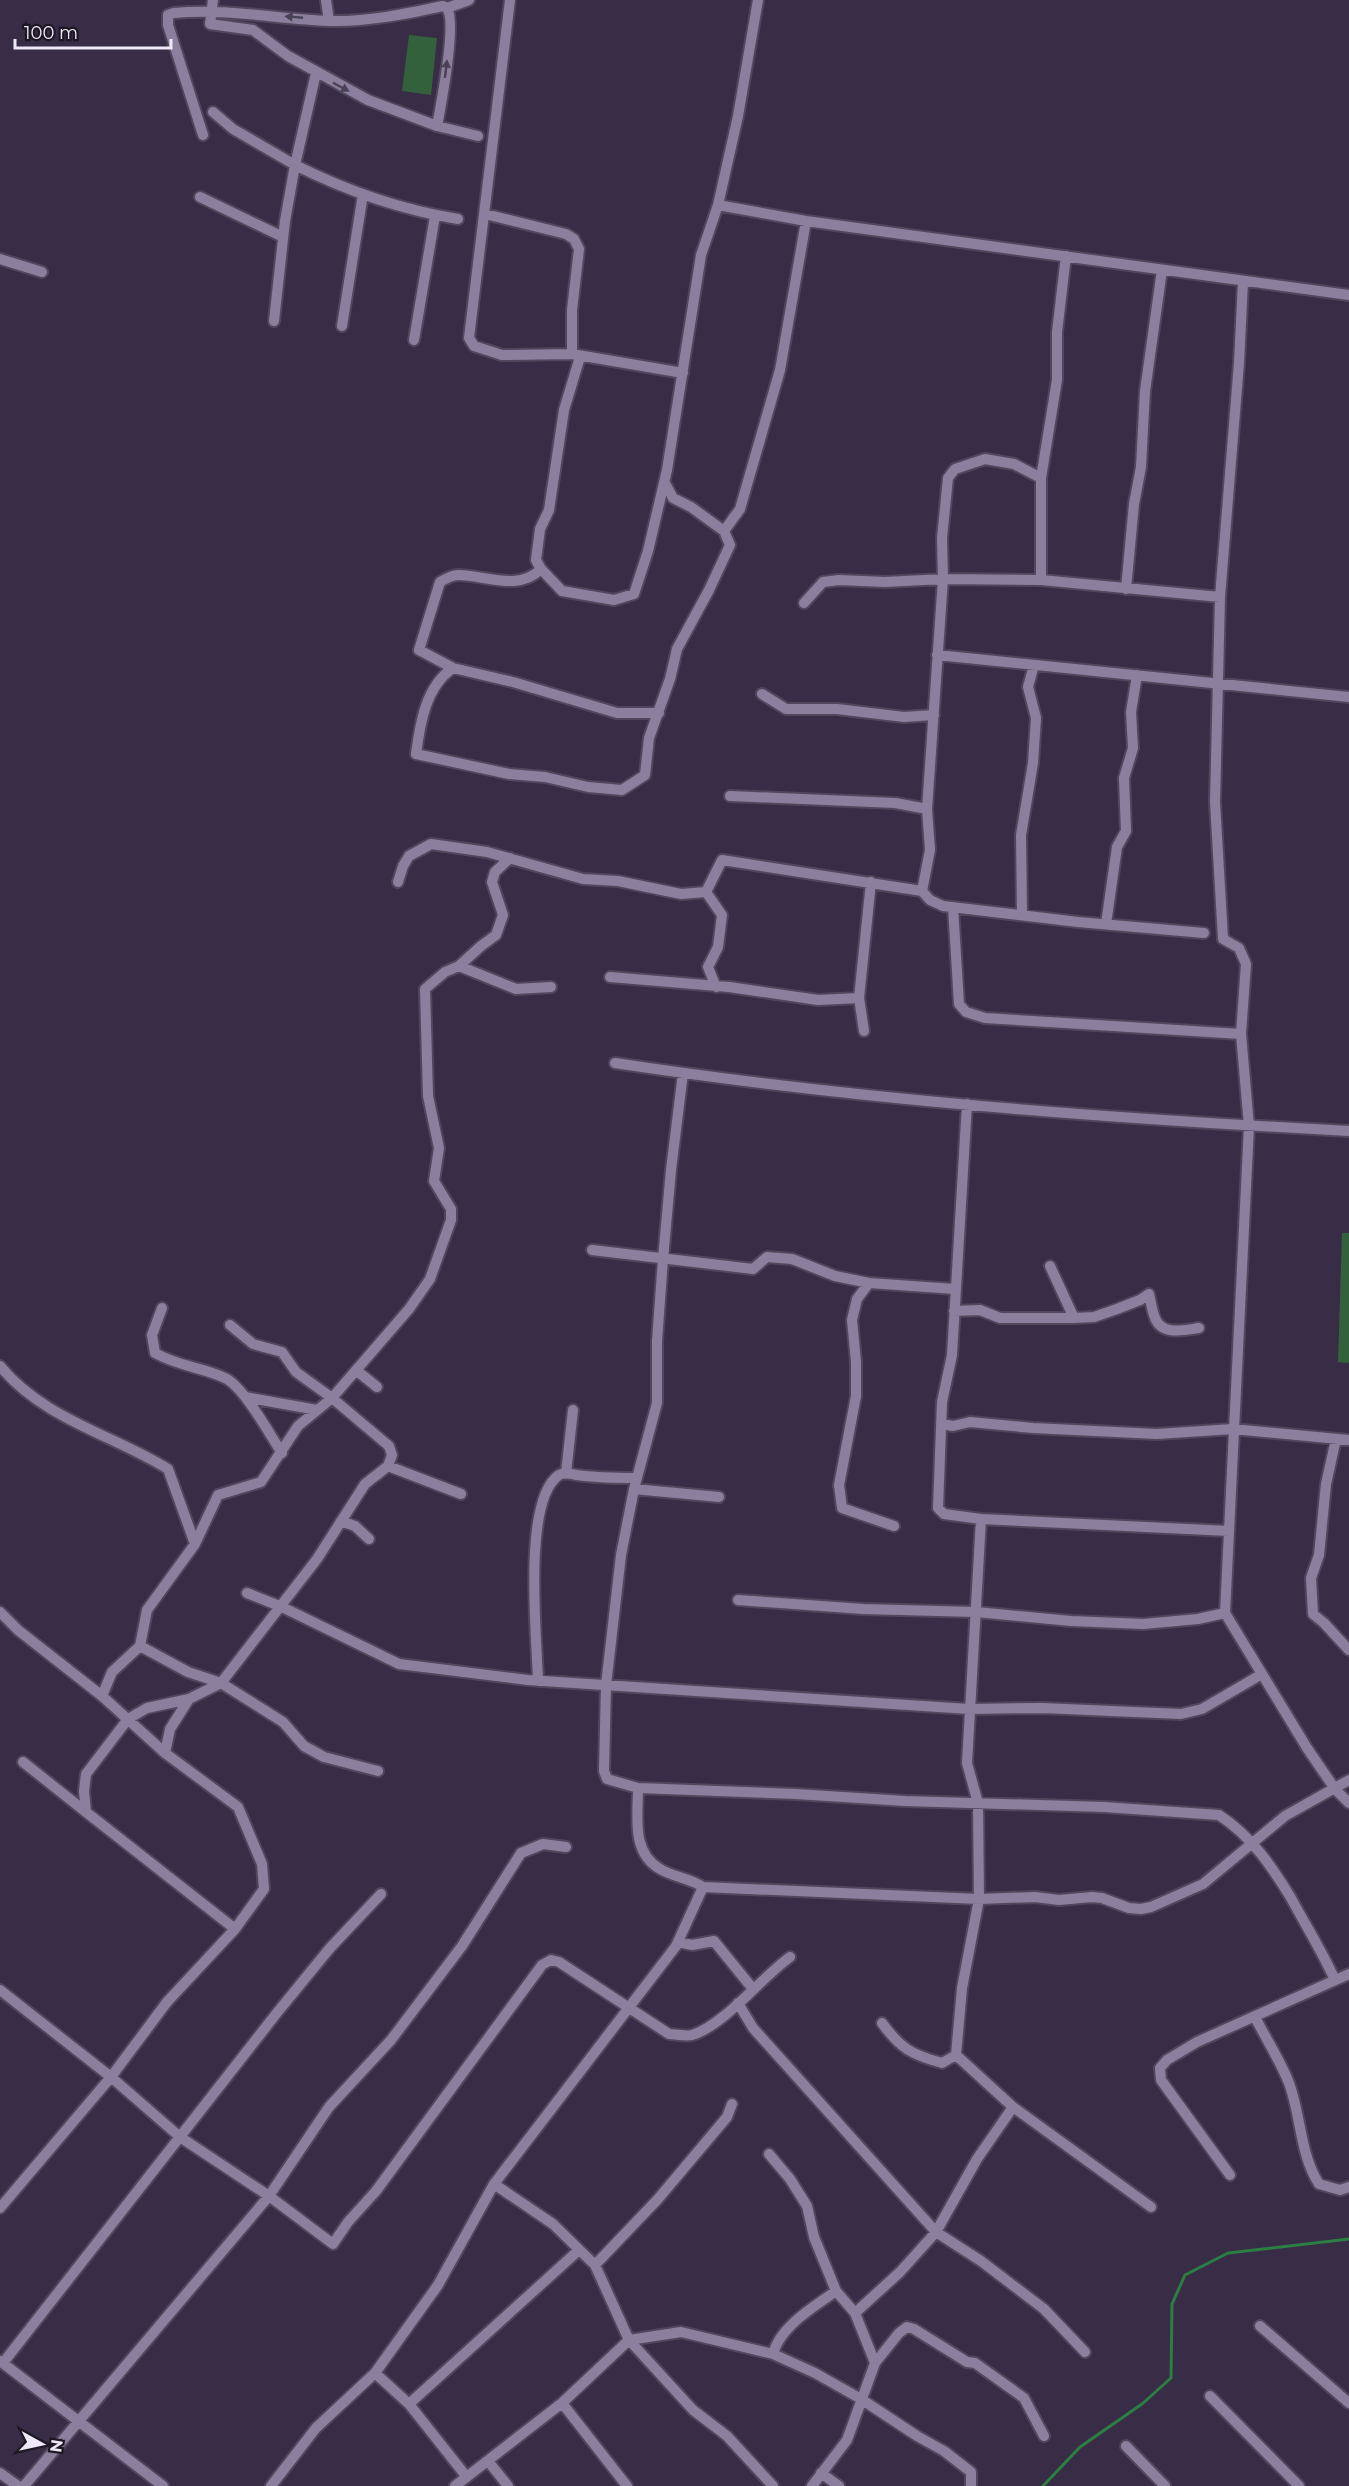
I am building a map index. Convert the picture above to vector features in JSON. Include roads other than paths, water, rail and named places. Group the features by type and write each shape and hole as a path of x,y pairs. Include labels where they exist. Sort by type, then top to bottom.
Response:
{"street":[{"path":"326,0 329,21"},
{"path":"203,135 167,20 168,15 212,5 255,16 329,21 393,16 443,6 447,8 468,0"},
{"path":"510,0 469,338 474,346 502,355 576,355 683,373"},
{"path":"485,214 566,234 574,240 579,249 573,310 576,355 564,410 549,510 540,529 536,560 541,569 562,591 614,600 634,594 648,551 664,483 701,255 718,205 738,116 758,0"},
{"path":"212,5 210,24 253,30 316,73 368,100 437,126 478,136"},
{"path":"437,126 449,45 450,15 447,8"},
{"path":"253,30 255,16"},
{"path":"274,321 283,237 295,165 316,73"},
{"path":"213,112 233,129 295,165 363,194 435,216 458,219"},
{"path":"342,326 363,194"},
{"path":"200,197 283,237"},
{"path":"718,205 806,221 1349,295"},
{"path":"414,340 435,216"},
{"path":"724,531 740,509 780,370 806,221"},
{"path":"1041,580 1041,478 1057,380 1057,332 1066,256"},
{"path":"0,259 42,272"},
{"path":"1126,589 1129,539 1141,467 1145,392 1162,270"},
{"path":"1242,282 1239,363 1220,597 1216,761 1218,861 1223,939 1239,948 1246,964 1241,1034 1249,1126 1225,1613 1335,1789 1349,1803"},
{"path":"922,891 930,850 927,809 943,579 942,538 948,478 954,469 985,459 1014,464 1041,478"},
{"path":"453,668 443,675 429,699 420,724 416,754 508,774 545,777 573,785 622,790 645,774 649,738 659,713 677,649 730,545 724,531 691,507 673,498 664,483"},
{"path":"541,569 533,577 499,582 456,575 440,582 419,650 453,668 513,682 616,713 659,713"},
{"path":"804,603 823,582 839,580 885,582 943,579 1041,580 1220,597"},
{"path":"937,655 1349,697"},
{"path":"1022,915 1021,835 1033,763 1036,718 1028,687 1034,665"},
{"path":"1106,924 1116,847 1126,831 1125,778 1133,748 1131,712 1137,675"},
{"path":"762,694 786,709 837,709 904,717 934,715"},
{"path":"730,796 895,803 927,809"},
{"path":"398,882 409,856 431,844 487,852 583,879 618,881 681,894 706,892"},
{"path":"102,1696 112,1672 140,1646 147,1610 195,1544 218,1495 261,1482 298,1426 332,1398 409,1309 430,1279 451,1221 451,1209 434,1180 439,1148 428,1096 425,989 445,972 459,966 496,935 503,915 492,882 495,872 510,858"},
{"path":"706,892 722,860 922,891 930,900 953,907 1204,933"},
{"path":"864,1031 859,998 871,882"},
{"path":"706,892 722,915 718,948 708,967 716,987"},
{"path":"953,907 959,1004 966,1012 985,1018 1241,1034"},
{"path":"459,966 516,989 551,987"},
{"path":"610,977 818,1000 859,998"},
{"path":"615,1063 683,1073 967,1104 1249,1126 1349,1131"},
{"path":"683,1073 663,1259 657,1341 657,1404 635,1484 621,1555 606,1684 604,1771 607,1779 638,1788 1104,1807 1219,1815 1234,1824 1253,1842 1283,1884 1318,1942 1335,1980"},
{"path":"967,1104 952,1355 942,1402 938,1508 944,1514 981,1519 1230,1531"},
{"path":"591,1250 753,1269 767,1257 792,1260 835,1276 869,1283 955,1289"},
{"path":"1050,1266 1074,1318"},
{"path":"869,1283 857,1299 852,1320 856,1396 838,1485 842,1508 894,1526"},
{"path":"954,1311 980,1310 1000,1318 1094,1317 1140,1300 1149,1294 1155,1318 1164,1329 1177,1332 1199,1328"},
{"path":"162,1308 152,1335 155,1353 173,1363 227,1379 245,1397 282,1453"},
{"path":"86,1812 84,1791 86,1774 128,1719 147,1708 189,1699 221,1683 317,1559 365,1484 388,1466 392,1455 389,1446 332,1398 296,1372 282,1352 253,1344 230,1325"},
{"path":"0,1366 8,1376 56,1413 168,1469 195,1544"},
{"path":"356,1370 377,1387"},
{"path":"245,1397 317,1410"},
{"path":"566,1473 573,1410"},
{"path":"941,1424 953,1426 970,1422 1033,1428 1157,1434 1233,1429 1349,1440"},
{"path":"1336,1439 1326,1484 1319,1555 1311,1578 1313,1614 1349,1650"},
{"path":"388,1466 460,1494"},
{"path":"538,1681 533,1558 548,1489 560,1474 566,1473 719,1497"},
{"path":"956,2055 962,1988 979,1899 978,1803 967,1763 981,1519"},
{"path":"341,1521 355,1527 369,1539"},
{"path":"247,1593 282,1607 399,1664 538,1681 969,1709 1042,1708 1181,1714 1202,1709 1262,1674"},
{"path":"738,1600 863,1609 976,1612 1071,1622 1143,1624 1198,1619 1225,1613"},
{"path":"0,1612 18,1630 102,1696 165,1753 238,1807 262,1864 264,1889 235,1929 167,2002 111,2077 0,2208"},
{"path":"140,1646 188,1672 221,1683 283,1722 304,1746 324,1757 378,1771"},
{"path":"165,1753 170,1729 189,1699"},
{"path":"24,1762 235,1929"},
{"path":"638,1788 638,1841 643,1852 661,1870 693,1880 703,1887 979,1899 1035,1897 1059,1900 1092,1897 1102,1898 1129,1908 1151,1907 1203,1884 1285,1816 1349,1780"},
{"path":"24,2486 269,2196 329,2107 391,2040 462,1946 521,1853 543,1844 566,1847"},
{"path":"271,2486 316,2428 375,2373 438,2285 494,2184 628,2007 658,1972 664,1958 678,1942 703,1887"},
{"path":"163,2486 149,2482 78,2421 1,2362 330,1948 381,1893"},
{"path":"678,1942 692,1945 714,1941 753,1989"},
{"path":"0,1990 111,2077 180,2137 269,2196 333,2244 348,2222 376,2191 542,1965 551,1960 559,1962 669,2034 691,2036 706,2028 738,2003 790,1957"},
{"path":"1230,2175 1161,2080 1160,2068 1167,2060 1197,2042 1349,1974"},
{"path":"738,2003 753,2028 936,2232 981,2261 1044,2309 1085,2352"},
{"path":"1255,2017 1288,2082 1301,2123 1310,2170 1319,2184 1340,2190 1349,2187"},
{"path":"882,2023 897,2043 918,2056 942,2063 956,2055"},
{"path":"956,2055 1013,2107 1151,2207"},
{"path":"595,2265 658,2199 727,2117 732,2104"},
{"path":"855,2313 900,2272 936,2232 977,2159 1013,2107"},
{"path":"769,2154 790,2179 807,2206 814,2237 836,2291 855,2313 875,2363"},
{"path":"494,2184 554,2224 595,2265 629,2340 693,2410 727,2436 773,2486"},
{"path":"409,2404 579,2250"},
{"path":"773,2354 776,2341 807,2312 836,2291"},
{"path":"1260,2326 1349,2403"},
{"path":"812,2486 847,2440 875,2363 899,2333 908,2328 914,2329 967,2362 975,2363 1024,2398 1044,2436"},
{"path":"455,2486 562,2403 629,2340 681,2332 773,2354 815,2373 861,2399 966,2466 971,2472 971,2486"},
{"path":"375,2373 409,2404 466,2476"},
{"path":"1210,2396 1299,2486"},
{"path":"562,2403 627,2486"},
{"path":"1126,2446 1164,2486"},
{"path":"488,2462 508,2486"},
{"path":"0,2473 18,2486"},
{"path":"821,2473 839,2486"}],"waterway":[{"path":"1043,2486 1080,2447 1142,2404 1171,2378 1172,2304 1185,2275 1228,2253 1349,2239"}]}
